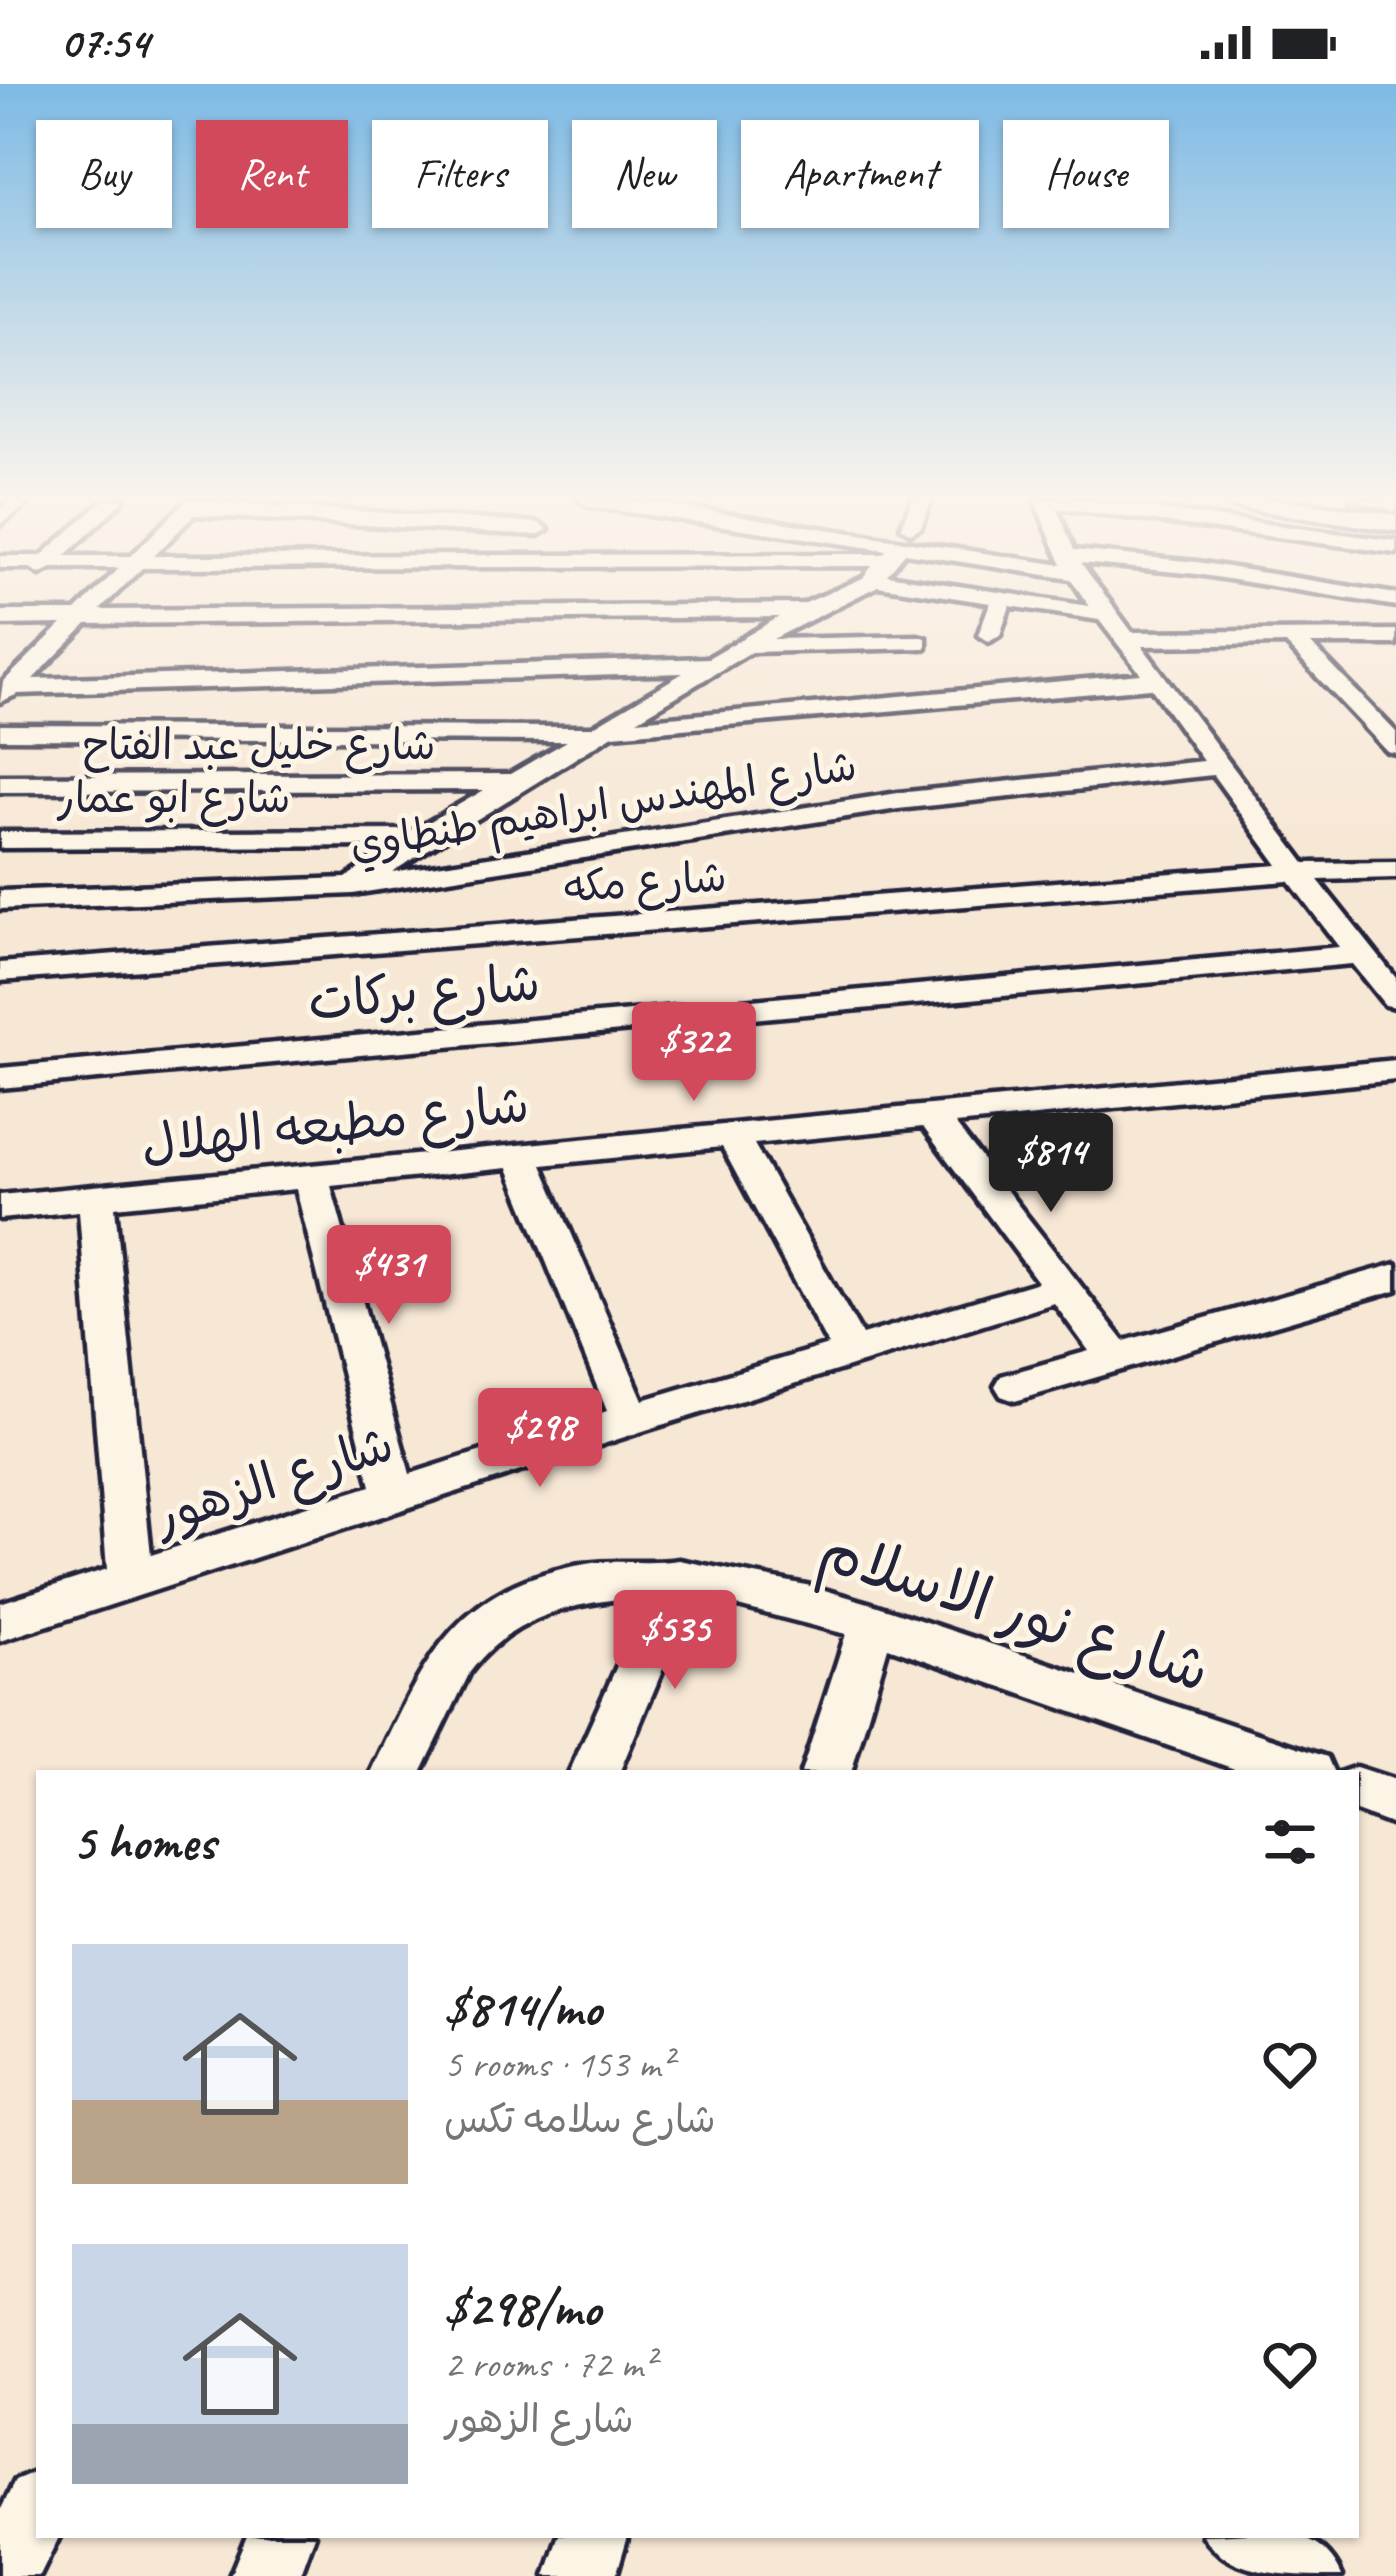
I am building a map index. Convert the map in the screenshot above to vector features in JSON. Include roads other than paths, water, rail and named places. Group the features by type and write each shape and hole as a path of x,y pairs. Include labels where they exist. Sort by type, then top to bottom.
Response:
{"street":[{"path":"0,618 237,616"},
{"path":"353,886 421,838 796,616"},
{"path":"989,635 996,616"},
{"path":"1109,616 1296,872 1396,998"},
{"path":"6,693 83,618"},
{"path":"1124,639 1294,640 1396,633"},
{"path":"1294,640 1396,746"},
{"path":"747,646 918,644"},
{"path":"6,693 716,664"},
{"path":"0,732 605,732 1157,680"},
{"name":"شارع المهندس ابراهيم طنطاوي","path":"0,900 353,886 830,811 1218,767"},
{"name":"شارع خليل عبد الفتاح","path":"0,784 518,782"},
{"path":"830,811 844,841"},
{"name":"شارع ابو عمار","path":"0,840 421,838"},
{"name":"شارع مكه","path":"0,972 1296,872 1396,870"},
{"name":"شارع بركات","path":"0,1078 1359,954"},
{"name":"شارع مطبعه الهلال","path":"0,1207 1396,1070"},
{"path":"932,1116 1115,1357"},
{"path":"733,1136 851,1351"},
{"path":"521,1156 631,1419"},
{"path":"311,1177 394,1496"},
{"path":"96,1197 131,1582"},
{"path":"1015,1386 1396,1276"},
{"name":"شارع الزهور","path":"0,1622 631,1419 1060,1288"},
{"path":"595,1770 679,1578"},
{"name":"شارع نور الاسلام","path":"399,1770 464,1645 505,1613 552,1591 603,1579 679,1578 762,1592 872,1623 1300,1770"},
{"path":"827,1770 872,1623"},
{"path":"1359,1790 1396,1803"},
{"path":"4,2576 36,2511"},
{"path":"265,2576 280,2538"},
{"path":"581,2576 593,2538"},
{"path":"1242,2538 1307,2576"}]}
